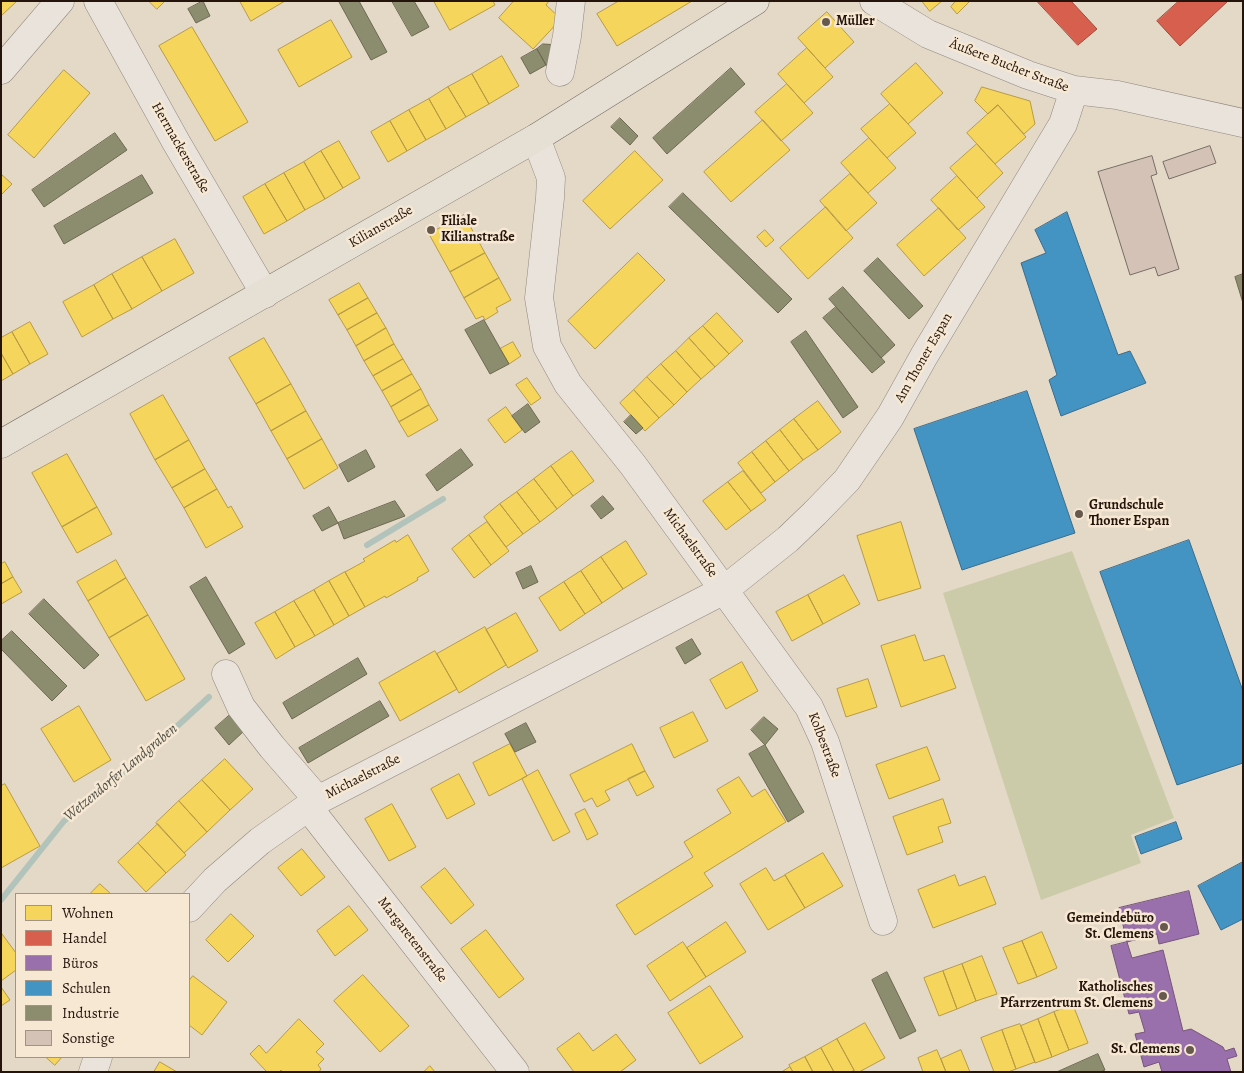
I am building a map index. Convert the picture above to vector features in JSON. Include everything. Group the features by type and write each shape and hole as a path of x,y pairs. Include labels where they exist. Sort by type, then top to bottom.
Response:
{"main road":[{"name":"Kilianstraße","path":"1,444 536,138 755,1"}],"street":[{"path":"1,70 60,1"},
{"name":"Herrnackerstraße","path":"98,1 176,142 265,294"},
{"path":"560,72 571,1"},
{"name":"Äußere Bucher Straße","path":"874,1 928,34 1028,76 1074,90 1117,95 1243,122"},
{"name":"Am Thoner Espan","path":"724,590 788,539 847,480 890,417 924,356 1058,132 1074,90"},
{"name":"Michaelstraße","path":"190,907 215,880 260,841 313,804 724,590 633,465 568,384 547,346 539,298 551,178 536,138"},
{"name":"Kolbestraße","path":"724,590 809,708 824,742 883,921"},
{"name":"Michaelstraße","path":"226,674 241,707 313,804"},
{"name":"Margaretenstraße","path":"313,804 516,1072"},
{"path":"93,1072 98,1058"}],"green space":[{"path":"1072,551 1174,818 1131,835 1141,863 1041,900 943,593"}],"building: Wohnen":[{"path":"1,1 17,1 1,16"},
{"path":"149,1 165,1 157,9"},
{"path":"240,1 285,1 251,21"},
{"path":"434,1 493,1 495,5 450,30"},
{"path":"514,1 549,1 546,5 561,19 533,49 499,18"},
{"path":"619,1 692,1 617,46 597,14"},
{"path":"922,1 942,1 930,11"},
{"path":"956,1 970,1 957,14 951,7"},
{"path":"827,12 854,42 825,68 798,38"},
{"path":"331,20 352,57 299,87 278,50"},
{"path":"192,27 248,122 215,141 159,46"},
{"path":"807,48 833,77 804,103 778,74"},
{"path":"502,56 519,86 489,104 472,74"},
{"path":"916,63 943,93 908,124 881,94"},
{"path":"64,70 90,93 34,158 8,135"},
{"path":"472,74 489,104 466,117 448,87"},
{"path":"787,84 813,113 781,141 755,112"},
{"path":"448,87 466,117 446,129 429,99"},
{"path":"982,87 1030,101 1035,124 1024,134 998,105 988,114 975,101"},
{"path":"429,99 446,129 426,140 409,110"},
{"path":"890,104 916,133 887,158 861,129"},
{"path":"998,105 1026,137 995,164 967,133"},
{"path":"409,110 426,140 407,151 390,121"},
{"path":"763,120 790,150 731,202 704,172"},
{"path":"390,121 407,151 388,162 371,132"},
{"path":"869,138 896,168 868,193 841,163"},
{"path":"339,141 360,178 343,188 321,151"},
{"path":"977,144 1003,173 977,198 950,168"},
{"path":"321,151 343,188 325,199 304,162"},
{"path":"635,151 663,180 610,229 583,201"},
{"path":"304,162 325,199 305,210 284,173"},
{"path":"284,173 305,210 287,221 265,184"},
{"path":"1,174 12,184 1,195"},
{"path":"850,174 877,203 846,231 820,201"},
{"path":"957,176 985,207 958,230 931,200"},
{"path":"265,184 287,221 264,234 243,197"},
{"path":"826,207 853,238 808,279 780,248"},
{"path":"939,208 966,238 924,276 897,245"},
{"path":"464,215 485,253 450,272 429,234"},
{"path":"765,230 774,240 766,247 757,237"},
{"path":"175,239 194,273 162,291 142,257"},
{"path":"485,253 499,278 464,298 450,272"},
{"path":"638,253 665,280 595,349 568,321"},
{"path":"142,257 162,291 132,309 112,274"},
{"path":"112,274 132,309 113,319 94,285"},
{"path":"499,278 511,300 496,308 498,312 485,320 483,316 476,319 464,298"},
{"path":"359,283 368,298 338,315 329,300"},
{"path":"94,285 113,319 82,337 63,302"},
{"path":"368,298 377,313 347,330 338,315"},
{"path":"377,313 386,328 356,346 347,330"},
{"path":"717,313 743,341 729,354 703,326"},
{"path":"30,322 48,354 30,364 12,332"},
{"path":"703,326 729,354 715,367 689,338"},
{"path":"386,328 394,344 364,361 356,346"},
{"path":"12,332 30,364 13,374 1,353 1,338"},
{"path":"264,338 291,384 256,404 229,358"},
{"path":"689,338 715,367 701,379 676,351"},
{"path":"513,342 521,356 509,364 500,349"},
{"path":"394,344 403,359 373,376 364,361"},
{"path":"676,351 701,379 687,392 661,364"},
{"path":"1,353 13,374 1,381"},
{"path":"403,359 412,374 382,391 373,376"},
{"path":"661,364 687,392 674,405 647,377"},
{"path":"412,374 421,389 391,407 382,391"},
{"path":"647,377 674,405 659,418 634,390"},
{"path":"527,378 541,398 531,405 516,385"},
{"path":"291,384 306,411 271,431 256,404"},
{"path":"421,389 429,405 399,422 391,407"},
{"path":"634,390 659,418 645,431 620,403"},
{"path":"163,395 189,440 155,460 130,414"},
{"path":"818,401 841,432 818,450 794,419"},
{"path":"429,405 438,420 408,437 399,422"},
{"path":"506,407 522,430 505,443 488,420"},
{"path":"306,411 322,439 287,459 271,431"},
{"path":"794,419 818,450 803,460 780,430"},
{"path":"780,430 803,460 789,471 766,441"},
{"path":"322,439 338,468 304,489 287,459"},
{"path":"189,440 205,469 172,488 155,460"},
{"path":"766,441 789,471 775,482 752,452"},
{"path":"572,451 594,481 573,496 551,466"},
{"path":"752,452 775,482 761,493 738,463"},
{"path":"67,454 97,507 62,527 32,473"},
{"path":"551,466 573,496 557,509 534,479"},
{"path":"205,469 217,489 184,508 172,488"},
{"path":"743,471 766,500 751,511 728,482"},
{"path":"534,479 557,509 540,522 517,492"},
{"path":"728,482 751,511 726,530 703,501"},
{"path":"217,489 228,508 231,506 243,527 206,548 184,508"},
{"path":"517,492 540,522 523,534 500,504"},
{"path":"500,504 523,534 506,547 484,517"},
{"path":"97,507 112,534 77,553 62,527"},
{"path":"487,522 509,551 491,565 469,535"},
{"path":"901,522 921,588 878,601 857,536"},
{"path":"408,535 429,571 417,578 418,580 386,598 385,596 365,607 345,572 365,561 363,559 395,540 396,542"},
{"path":"469,535 491,565 474,578 452,549"},
{"path":"626,541 647,574 623,589 601,557"},
{"path":"601,557 623,589 602,603 581,571"},
{"path":"116,560 126,578 88,601 77,582"},
{"path":"5,562 13,577 1,584 1,564"},
{"path":"581,571 602,603 585,614 564,582"},
{"path":"345,572 365,607 349,616 329,581"},
{"path":"844,575 860,604 823,624 808,595"},
{"path":"13,577 22,592 1,604 1,584"},
{"path":"126,578 148,615 109,638 88,601"},
{"path":"329,581 349,616 334,625 314,590"},
{"path":"564,582 585,614 560,631 539,598"},
{"path":"314,590 334,625 315,636 294,601"},
{"path":"808,595 823,624 792,641 776,612"},
{"path":"294,601 315,636 295,647 275,612"},
{"path":"275,612 295,647 276,659 255,623"},
{"path":"516,613 538,651 508,668 486,630"},
{"path":"148,615 185,679 146,701 109,638"},
{"path":"485,627 506,665 459,693 437,654"},
{"path":"915,635 924,661 944,655 956,688 901,707 881,646"},
{"path":"435,651 457,689 400,721 379,683"},
{"path":"742,662 758,691 726,709 710,680"},
{"path":"868,679 877,707 846,717 837,689"},
{"path":"79,706 111,760 74,782 41,729"},
{"path":"693,712 708,741 674,758 660,728"},
{"path":"510,744 527,776 489,796 473,763"},
{"path":"632,744 645,771 605,791 610,800 597,807 592,798 584,802 570,775"},
{"path":"927,747 940,780 889,799 876,765"},
{"path":"225,759 253,789 230,810 202,780"},
{"path":"538,770 570,832 553,841 522,779"},
{"path":"645,771 654,787 637,796 628,779"},
{"path":"459,774 475,804 447,819 431,789"},
{"path":"739,777 752,797 765,789 786,822 704,873 713,886 635,935 616,905 693,857 684,842 731,813 717,790"},
{"path":"202,780 230,810 207,832 179,801"},
{"path":"5,784 40,846 1,868 1,786"},
{"path":"943,799 951,823 938,827 943,842 907,855 893,817"},
{"path":"179,801 207,832 184,853 156,823"},
{"path":"392,804 416,847 389,861 365,819"},
{"path":"585,809 598,834 587,840 575,814"},
{"path":"158,824 186,855 166,873 138,843"},
{"path":"138,843 166,873 146,892 118,862"},
{"path":"302,849 325,877 301,896 278,868"},
{"path":"823,853 843,886 805,908 785,875"},
{"path":"445,868 474,905 451,924 421,887"},
{"path":"766,868 774,881 785,875 805,908 768,930 740,884"},
{"path":"955,875 959,886 985,876 996,904 933,928 918,890"},
{"path":"100,884 110,893 91,893"},
{"path":"349,906 368,930 335,956 317,931"},
{"path":"231,914 254,936 228,962 206,940"},
{"path":"726,922 746,952 706,977 687,948"},
{"path":"486,930 524,979 499,998 461,949"},
{"path":"1042,932 1057,968 1037,977 1022,941"},
{"path":"2,934 15,952 15,971 1,981"},
{"path":"1022,941 1037,977 1018,984 1003,948"},
{"path":"683,942 706,977 670,1001 647,966"},
{"path":"982,956 997,994 976,1001 962,964"},
{"path":"962,964 976,1001 957,1009 943,971"},
{"path":"943,971 957,1009 939,1016 924,978"},
{"path":"363,975 409,1026 380,1052 334,1001"},
{"path":"193,976 227,1002 202,1035 190,1026 190,980"},
{"path":"710,986 743,1037 700,1064 668,1013"},
{"path":"1,987 10,1000 1,1006"},
{"path":"1073,1005 1088,1043 1069,1050 1054,1012"},
{"path":"1054,1012 1069,1050 1052,1057 1038,1019"},
{"path":"299,1019 324,1044 316,1052 324,1059 318,1065 321,1069 319,1072 282,1072 281,1070 279,1072 267,1072 250,1054 259,1045 266,1053"},
{"path":"1038,1019 1052,1057 1035,1063 1021,1026"},
{"path":"865,1023 885,1058 859,1072 855,1072 837,1039"},
{"path":"1020,1024 1035,1062 1016,1069 1002,1030"},
{"path":"1002,1030 1016,1069 1008,1072 994,1072 981,1038"},
{"path":"579,1033 593,1051 616,1034 636,1060 620,1072 574,1072 557,1049"},
{"path":"837,1039 854,1070 851,1072 834,1072 821,1048"},
{"path":"821,1048 834,1072 813,1072 805,1057"},
{"path":"937,1050 946,1072 923,1072 918,1058"},
{"path":"961,1050 970,1072 946,1072 941,1059"},
{"path":"805,1057 813,1072 793,1072 789,1065"},
{"path":"47,1058 61,1058 55,1065"},
{"path":"160,1062 177,1072 154,1072"},
{"path":"430,1066 435,1072 424,1072"},
{"path":"790,1067 793,1072 782,1072"}],"building: Handel":[{"path":"1037,1 1071,1 1097,29 1078,45"},
{"path":"1179,1 1228,1 1180,46 1157,21"}],"building: Büros":[{"path":"1189,891 1199,934 1159,944 1157,934 1127,942 1119,908"},
{"path":"1127,942 1132,958 1163,950 1183,1031 1191,1029 1223,1047 1225,1051 1234,1048 1237,1056 1227,1059 1231,1072 1162,1072 1159,1062 1144,1067 1135,1034 1145,1032 1139,1012 1129,1014 1111,946"}],"building: Schulen":[{"path":"1067,212 1118,355 1130,351 1146,383 1061,416 1049,380 1057,375 1021,263 1046,253 1035,230"},
{"path":"1027,391 1075,533 962,570 914,429"},
{"path":"1189,540 1243,691 1243,763 1177,785 1100,572"},
{"path":"1176,822 1182,839 1141,854 1135,837"},
{"path":"1243,862 1243,919 1221,930 1198,886"}],"building: Industrie":[{"path":"203,1 210,16 196,23 188,9"},
{"path":"359,1 387,52 371,60 339,2"},
{"path":"392,1 414,1 429,27 412,36"},
{"path":"543,44 560,45 556,67 546,65 537,49"},
{"path":"537,49 546,65 530,74 521,58"},
{"path":"731,68 745,84 667,154 653,138"},
{"path":"620,118 638,136 630,145 611,127"},
{"path":"115,133 127,150 44,207 32,190"},
{"path":"142,175 153,193 64,244 54,226"},
{"path":"683,193 792,299 778,313 669,207"},
{"path":"878,258 923,306 909,319 864,271"},
{"path":"1243,274 1243,303 1235,277"},
{"path":"843,287 895,345 881,358 829,299"},
{"path":"836,307 885,362 872,373 823,318"},
{"path":"484,320 509,364 490,374 465,330"},
{"path":"806,331 858,407 843,418 791,342"},
{"path":"528,404 540,422 525,433 512,416"},
{"path":"631,415 643,428 636,434 624,422"},
{"path":"461,449 473,465 437,491 426,475"},
{"path":"366,450 375,467 348,482 339,465"},
{"path":"603,496 614,509 601,519 591,506"},
{"path":"395,501 405,516 344,539 338,523"},
{"path":"329,507 338,523 322,531 313,516"},
{"path":"531,566 538,582 523,589 516,573"},
{"path":"206,577 245,644 229,654 190,587"},
{"path":"44,599 99,655 84,669 29,614"},
{"path":"12,631 67,686 52,701 1,649 1,641"},
{"path":"692,639 701,654 685,664 676,648"},
{"path":"358,658 367,674 292,719 283,703"},
{"path":"380,701 389,716 308,763 299,748"},
{"path":"231,714 245,730 229,745 215,728"},
{"path":"764,717 778,729 765,745 751,730"},
{"path":"526,723 536,742 515,752 505,734"},
{"path":"765,745 804,812 788,822 749,754"},
{"path":"887,972 916,1031 900,1039 872,980"},
{"path":"1098,1054 1105,1070 1100,1072 1057,1072"}],"building: Sonstige":[{"path":"1210,146 1216,163 1169,179 1163,162"},
{"path":"1152,156 1157,174 1151,176 1179,269 1158,276 1155,267 1130,275 1098,172"}],"waterway":[{"name":"Wetzendorfer Landgraben","path":"367,545 443,499"},
{"name":"Wetzendorfer Landgraben","path":"1,900 64,821 161,741 209,697"}],"place":[{"name":"Müller","path":"826,22"},
{"name":"Filiale Kilianstraße","path":"431,230"},
{"name":"Grundschule Thoner Espan","path":"1079,514"},
{"name":"Gemeindebüro St. Clemens","path":"1164,927"},
{"name":"Katholisches Pfarrzentrum St. Clemens","path":"1163,996"},
{"name":"St. Clemens","path":"1190,1050"}]}
